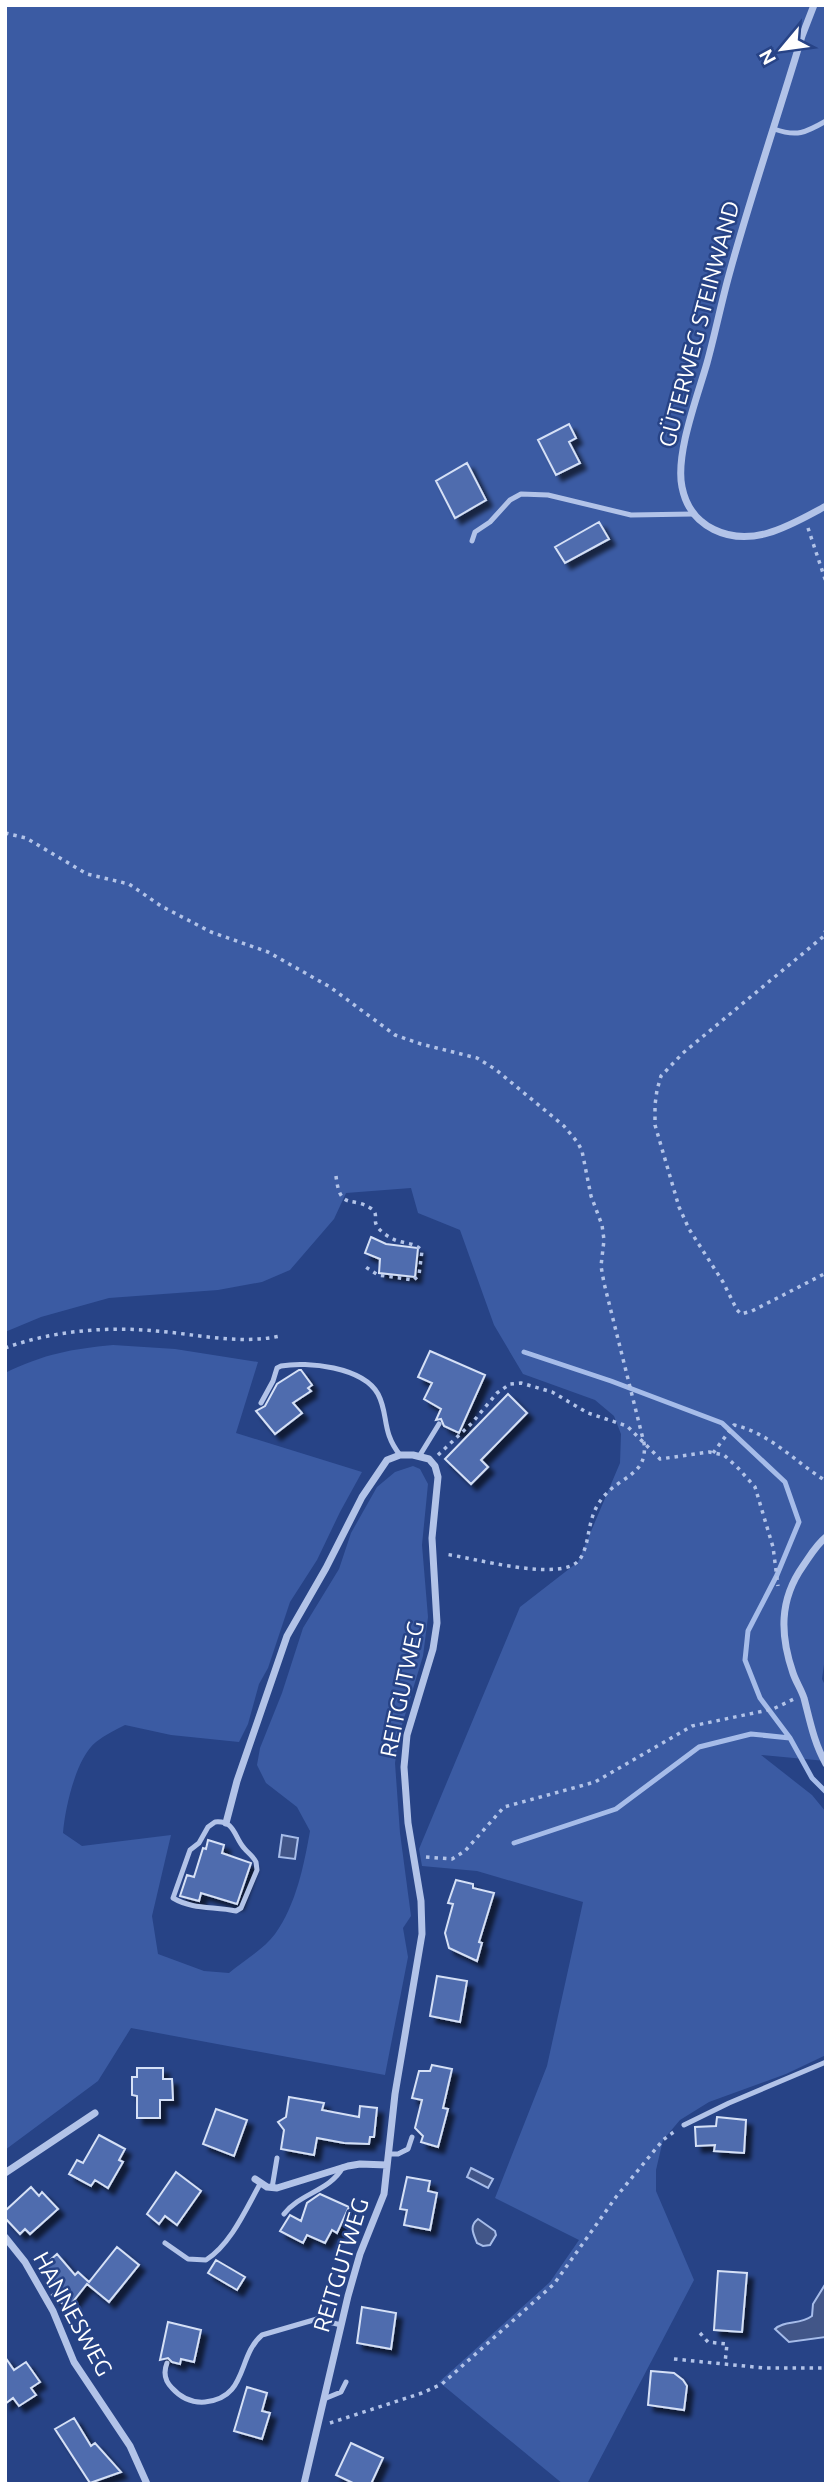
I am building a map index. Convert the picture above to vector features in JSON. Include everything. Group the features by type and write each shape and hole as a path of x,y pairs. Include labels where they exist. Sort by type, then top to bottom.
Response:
{"street":[{"name":"GÜTERWEG STEINWAND","path":"693,514 685,501 681,484 683,451 730,275 802,36 814,5"},
{"path":"693,514 711,528 743,536 766,533 826,506"},
{"path":"226,1823 237,1781 287,1636 362,1497 384,1462 400,1455 420,1455 431,1460"},
{"name":"REITGUTWEG","path":"304,2484 360,2254 380,2206 398,2072 422,1934 421,1901 404,1792 404,1757 407,1735 433,1649 436,1630 437,1606 432,1553 438,1477 431,1460"},
{"path":"826,1537 796,1576 783,1614 784,1639 794,1674 803,1695 809,1725 826,1763"},
{"path":"5,2172 94,2113"},
{"path":"258,2182 272,2188 284,2188 344,2167 360,2164 387,2165"},
{"name":"HANNESWEG","path":"5,2237 25,2262 53,2311 74,2362 130,2446 147,2484"}],"lane":[{"path":"774,129 788,134 799,134 826,121"},
{"path":"472,541 475,532 490,522 510,500 521,494 548,495 631,515 693,514"},
{"path":"261,1403 277,1368 281,1366 319,1365 353,1375 364,1380 377,1392 389,1439 400,1455"},
{"path":"420,1455 439,1424"},
{"path":"215,1822 226,1823 235,1831 242,1847 254,1858 257,1865 241,1908 236,1911 217,1907 204,1909 175,1900 173,1895 190,1850 199,1843 208,1827 215,1822"},
{"path":"684,2125 826,2062"},
{"path":"388,2154 398,2154 408,2149 412,2137"},
{"path":"272,2188 277,2158"},
{"path":"284,2214 301,2199 333,2181 344,2167"},
{"path":"165,2243 188,2259 206,2260 228,2237 258,2182"},
{"path":"167,2363 164,2371 167,2383 180,2396 197,2402 212,2401 223,2397 235,2387 255,2341 262,2335 317,2319 341,2325"},
{"path":"324,2399 341,2392 346,2382"}],"path":[{"path":"804,518 826,582"},
{"path":"5,834 26,838 87,874 129,884 161,906 211,932 268,952 330,987 395,1035 477,1058 495,1069 564,1126 578,1143 602,1225 602,1273 644,1443 644,1460 634,1472 605,1495 598,1505 590,1520 581,1558 572,1566 525,1569 432,1553"},
{"path":"826,929 824,936 684,1053 661,1076 654,1105 655,1125 679,1207 689,1229 741,1314 826,1273"},
{"path":"335,1176 338,1191 344,1199 371,1209 375,1213 379,1229 395,1240 416,1245 422,1251 419,1275 414,1280 378,1275 363,1266"},
{"path":"5,1348 39,1338 116,1329 250,1340 280,1336"},
{"path":"431,1460 485,1410 497,1393 510,1384 521,1383 552,1392 588,1413 627,1426 660,1459 684,1454 724,1455 755,1487 773,1547 776,1584"},
{"path":"713,1453 734,1425 749,1428 826,1480"},
{"path":"414,1860 427,1857 453,1859 465,1852 504,1807 595,1782 692,1726 761,1709 773,1709 803,1695"},
{"path":"318,2427 442,2384 554,2284 616,2197 663,2140 684,2125"},
{"path":"700,2333 708,2342 727,2344 725,2363"},
{"path":"674,2359 764,2368 826,2368"}],"shaded area":[{"path":"5,5 826,5 826,1650 822,1679 826,1687 826,1761 761,1755 812,1795 826,1812 826,2055 786,2074 709,2102 680,2120 663,2140 656,2170 656,2191 694,2280 587,2484 563,2484 439,2382 550,2282 579,2240 495,2198 547,2066 583,1902 477,1871 422,1866 419,1849 520,1607 578,1562 620,1463 621,1434 614,1416 595,1400 523,1374 494,1325 460,1230 418,1213 411,1188 346,1193 334,1219 290,1270 262,1282 218,1290 109,1298 41,1317 5,1332"},
{"path":"113,1345 175,1349 258,1362 236,1433 362,1472 317,1560 290,1602 268,1668 259,1684 248,1724 239,1742 171,1735 125,1725 96,1742 83,1759 69,1797 63,1833 82,1846 171,1835 152,1916 158,1954 204,1971 229,1973 275,1934 294,1898 310,1831 297,1807 266,1783 257,1765 260,1748 282,1693 303,1628 339,1569 351,1533 377,1487 395,1472 413,1466 420,1469 428,1484 422,1545 428,1617 423,1656 399,1735 395,1763 400,1833 411,1916 403,1928 408,1957 385,2075 131,2028 98,2081 5,2150 5,1373 58,1353"},
{"path":"282,1835 298,1838 295,1859 279,1857"},
{"path":"471,2168 493,2179 488,2188 467,2177"},
{"path":"478,2219 495,2231 496,2235 490,2245 477,2243 473,2227"},
{"path":"826,2283 826,2337 789,2342 775,2329 812,2316 813,2304"}],"building":[{"path":"569,424 576,438 569,442 580,463 556,475 538,440"},
{"path":"467,463 486,500 455,518 436,481"},
{"path":"599,522 609,539 565,563 555,547"},
{"path":"371,1237 386,1244 418,1248 415,1277 379,1273 380,1259 365,1253"},
{"path":"430,1351 485,1375 459,1433 444,1426 441,1419 436,1420 441,1409 424,1399 432,1383 418,1377"},
{"path":"299,1370 312,1385 308,1388 311,1391 293,1403 302,1413 275,1434 256,1411 265,1406 277,1384"},
{"path":"508,1394 527,1413 481,1460 488,1467 471,1484 445,1459"},
{"path":"208,1840 224,1845 222,1853 251,1863 237,1904 201,1893 199,1901 180,1896 187,1875 194,1877"},
{"path":"456,1880 494,1893 479,1942 482,1943 477,1961 449,1948 445,1933 453,1904 448,1903"},
{"path":"437,1976 467,1981 460,2022 430,2016"},
{"path":"432,2065 452,2069 443,2108 448,2109 438,2147 421,2142 423,2136 415,2128 422,2100 412,2098 419,2071 430,2071"},
{"path":"137,2068 163,2068 163,2079 172,2079 173,2100 160,2100 160,2118 137,2118 137,2096 132,2095 132,2077 137,2077"},
{"path":"289,2097 324,2103 322,2110 359,2117 360,2106 377,2108 374,2137 370,2137 369,2144 317,2138 314,2155 281,2149 284,2130 278,2122 286,2117"},
{"path":"216,2109 247,2120 234,2156 203,2144"},
{"path":"717,2117 746,2120 744,2153 714,2151 715,2145 696,2146 695,2127 716,2126"},
{"path":"99,2135 125,2149 119,2160 123,2162 108,2188 95,2180 91,2186 69,2174 77,2160 83,2163"},
{"path":"176,2172 201,2191 177,2225 165,2216 159,2224 147,2214"},
{"path":"407,2177 430,2181 428,2191 437,2193 430,2230 404,2225 407,2210 400,2209"},
{"path":"31,2187 39,2196 42,2192 58,2209 30,2234 25,2229 20,2234 5,2218 5,2211"},
{"path":"320,2194 349,2207 337,2233 332,2230 325,2243 307,2235 303,2243 280,2231 290,2215 301,2221 307,2203"},
{"path":"117,2247 139,2265 109,2302 87,2284 68,2308 52,2295 60,2288 42,2267 57,2254 75,2275 78,2272 89,2282"},
{"path":"216,2260 245,2277 237,2290 208,2273"},
{"path":"718,2271 747,2273 742,2332 714,2330"},
{"path":"362,2307 396,2313 391,2349 357,2343"},
{"path":"168,2322 201,2330 194,2362 181,2359 180,2364 168,2358 160,2360"},
{"path":"5,2357 14,2370 26,2362 40,2382 31,2388 36,2395 19,2406 13,2398 5,2404"},
{"path":"651,2371 674,2373 683,2380 687,2386 684,2410 648,2405"},
{"path":"247,2387 267,2393 262,2411 270,2413 262,2439 234,2431"},
{"path":"74,2418 91,2446 95,2443 121,2472 90,2483 55,2429"},
{"path":"351,2443 383,2458 371,2484 355,2484 336,2475"}],"waterway":[{"path":"524,1352 722,1423 785,1482 799,1522 777,1575 748,1631 745,1660 760,1698 790,1738 812,1778 826,1792"},
{"path":"514,1843 616,1809 699,1747 751,1734 790,1738"}]}
